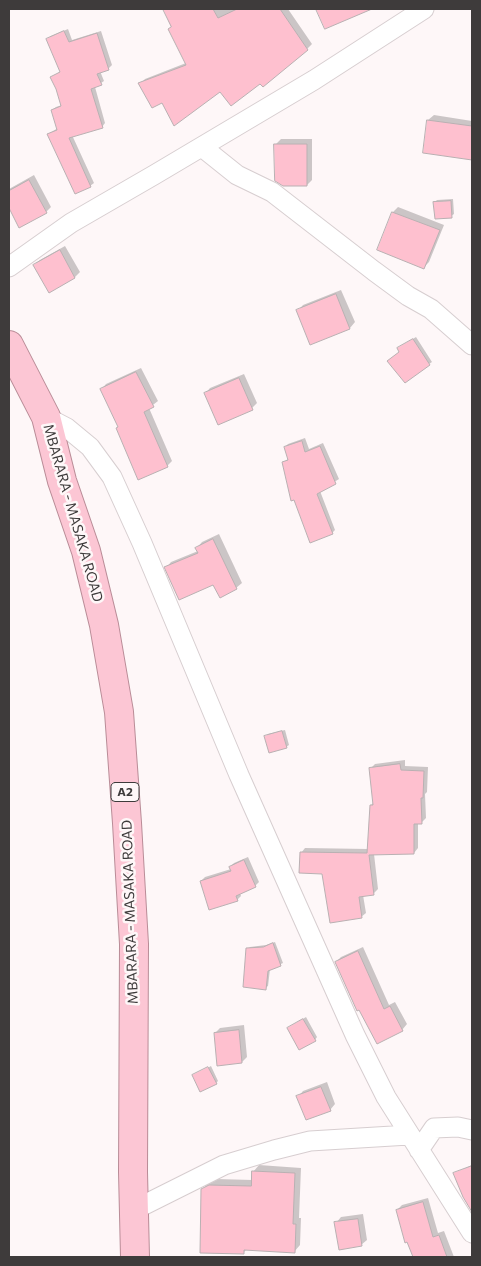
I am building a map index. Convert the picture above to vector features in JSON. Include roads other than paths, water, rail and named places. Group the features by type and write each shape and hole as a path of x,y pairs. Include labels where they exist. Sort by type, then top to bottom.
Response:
{"highway":[{"name":"MBARARA - MASAKA ROAD","path":"9,345 46,418 62,480 86,551 104,625 119,712 128,823 134,944 135,1257"}],"street":[{"path":"9,267 71,223 314,80 424,9"},
{"path":"202,147 237,175 272,192 408,296 432,309 472,344"},
{"path":"46,418 67,428 90,447 112,477 239,775 351,1026 386,1096 472,1233"},
{"path":"134,1210 224,1165 274,1150 310,1142 414,1143 434,1128 458,1127 472,1130"}]}
